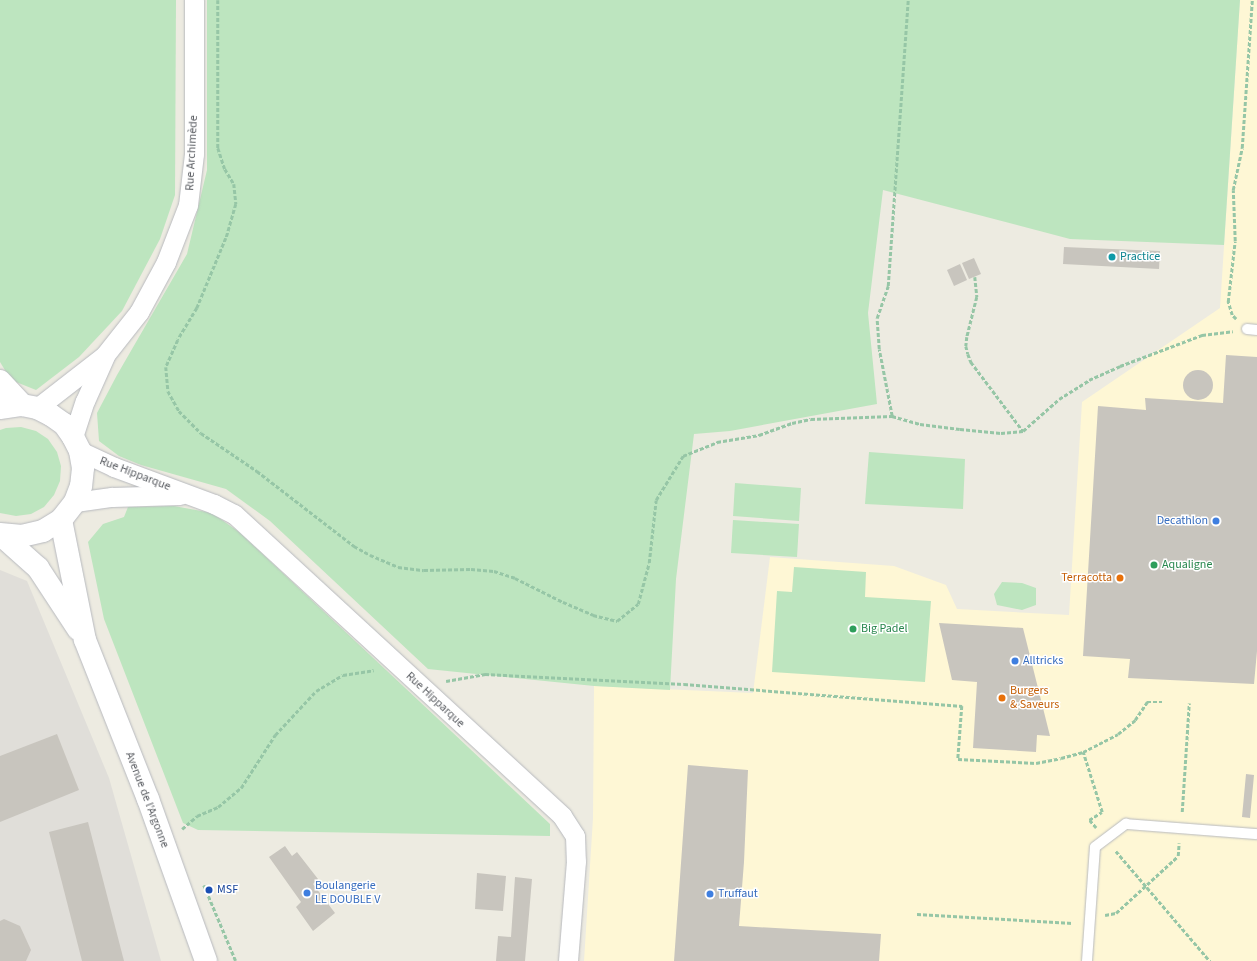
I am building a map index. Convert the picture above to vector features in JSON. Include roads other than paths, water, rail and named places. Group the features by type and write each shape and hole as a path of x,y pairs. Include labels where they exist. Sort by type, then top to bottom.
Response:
{"main road":[{"path":"0,381 30,407 52,415 64,424 77,444 83,468 81,486 75,502 61,520 43,531 36,533 22,536 1,534"},
{"path":"0,408 30,407"},
{"name":"Avenue de l'Argonne","path":"61,520 85,640 148,799 206,961"},
{"name":"Avenue de l'Argonne","path":"1,534 38,568 85,640"}],"street":[{"name":"Rue Archimède","path":"77,444 85,401 105,355 139,312 166,262 188,205 194,154 194,0"},
{"name":"Rue Archimède","path":"30,407 105,355"},
{"name":"Rue Hipparque","path":"77,444 114,467 191,495 234,514 562,816 575,836 576,861 568,961"},
{"name":"Rue Hipparque","path":"75,502 112,497 191,495"}],"lane":[{"path":"1087,961 1095,847 1126,824 1257,834"}],"place":[{"name":"Practice","path":"1112,257"},
{"name":"Decathlon","path":"1216,521"},
{"name":"Aqualigne","path":"1154,565"},
{"name":"Terracotta","path":"1120,578"},
{"name":"Big Padel","path":"853,629"},
{"name":"Alltricks","path":"1015,661"},
{"name":"Burgers & Saveurs","path":"1002,698"},
{"name":"MSF","path":"209,890"},
{"name":"Boulangerie LE DOUBLE V","path":"307,893"},
{"name":"Truffaut","path":"710,894"}]}
